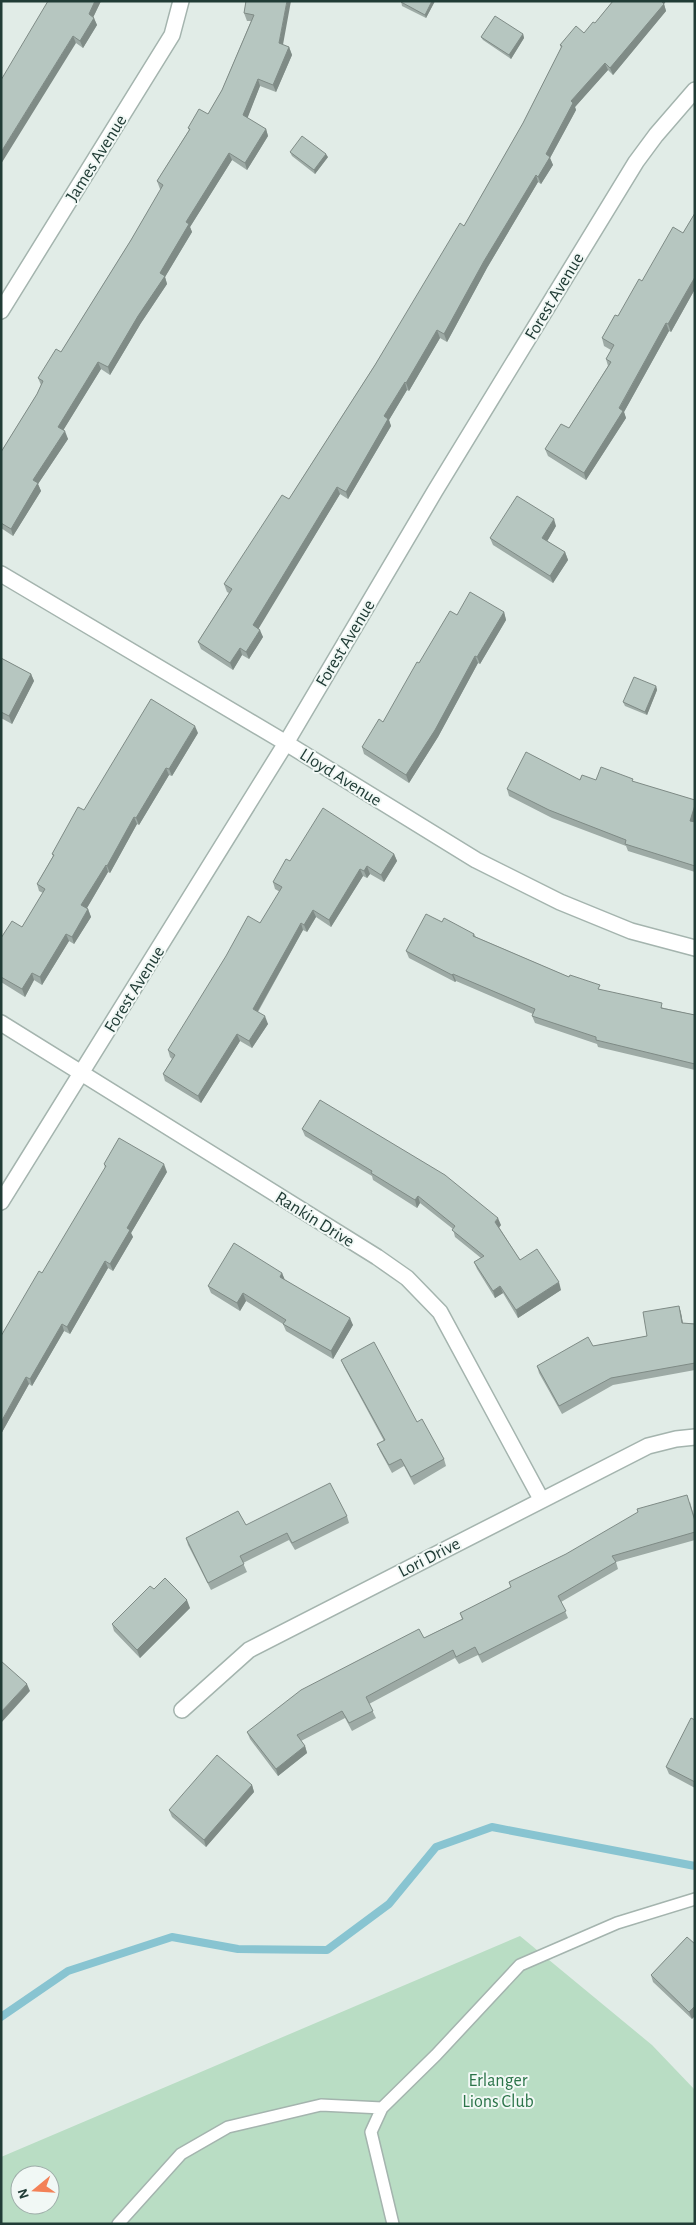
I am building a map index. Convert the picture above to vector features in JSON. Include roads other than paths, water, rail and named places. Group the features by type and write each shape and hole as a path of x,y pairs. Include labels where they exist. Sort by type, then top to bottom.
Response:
{"street":[{"name":"James Avenue","path":"1,311 172,35 181,1"},
{"name":"Forest Avenue","path":"1,1202 286,743 434,491 636,162 656,134 695,90"},
{"name":"Lloyd Avenue","path":"1,574 286,743 493,869 560,902 631,931 695,948"},
{"name":"Rankin Drive","path":"1,1023 81,1075 369,1252 407,1278 440,1312 541,1499"},
{"name":"Lori Drive","path":"182,1710 249,1650 541,1499 648,1446 676,1439 695,1438"}],"lane":[{"path":"393,2224 370,2132 382,2108 436,2055 520,1965 617,1923 695,1899"},
{"path":"118,2224 182,2154 228,2127 321,2105 382,2108"}],"waterway":[{"path":"1,2017 68,1971 172,1937 238,1949 327,1950 389,1904 436,1847 492,1827 695,1866"}],"park label":[{"name":"Erlanger Lions Club","path":"498,2090"}]}
